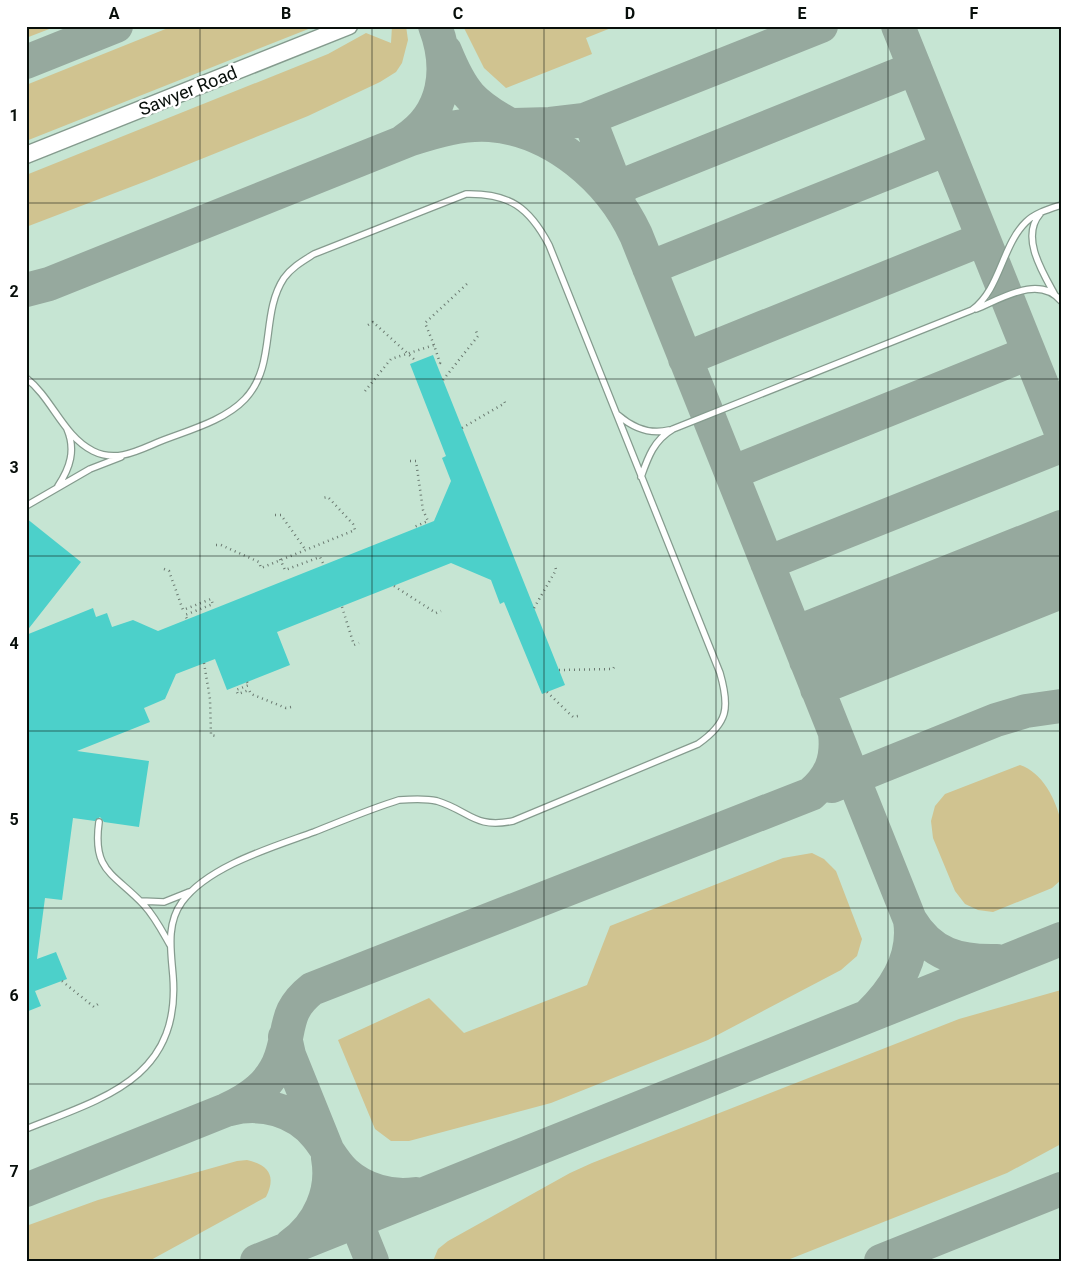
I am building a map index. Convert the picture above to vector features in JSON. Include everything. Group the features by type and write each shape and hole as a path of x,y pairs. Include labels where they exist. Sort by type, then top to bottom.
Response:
{"street":[{"name":"Sawyer Road","path":"26,155 349,26"}],"lane":[{"path":"26,506 90,470 215,420 233,410 254,387 264,363 275,298 284,278 298,264 314,254 466,194 484,194 501,197 516,204 538,224 549,245 725,690 726,709 721,724 712,734 698,744 513,821 497,824 482,822 436,801 415,798 392,802 252,856 212,877 181,903 176,916 170,945 173,1004 161,1045 149,1064 128,1084 112,1093 26,1129"},
{"path":"972,310 985,298 1021,228 1032,216 1061,205"},
{"path":"1041,212 1033,224 1033,240 1038,259 1058,299"},
{"path":"616,413 631,425 662,432 1031,288 1046,291 1058,299"},
{"path":"26,378 75,436 92,450 106,455 125,456"},
{"path":"56,489 69,468 71,458 70,439 64,423"},
{"path":"641,477 652,450 664,434 673,429"},
{"path":"99,822 96,844 99,857 106,868 140,900 156,920 170,945"},
{"path":"140,900 164,902 180,897 197,888"}],"path":[{"path":"437,364 440,362 425,323 468,283"},
{"path":"368,325 373,322 416,361"},
{"path":"443,380 478,336 476,331"},
{"path":"365,391 391,359 434,345"},
{"path":"462,428 505,404 503,398"},
{"path":"410,461 416,461 423,510 428,521 414,527 415,529"},
{"path":"216,546 221,545 259,562 261,568 355,530 353,524 328,496 322,498"},
{"path":"275,515 281,515 305,549"},
{"path":"280,559 285,570 320,557 324,566"},
{"path":"534,608 556,570 555,564"},
{"path":"164,569 169,571 183,610 211,600 213,604 185,615 186,619"},
{"path":"394,586 436,613 442,611"},
{"path":"342,607 354,645 359,643"},
{"path":"204,663 210,699 211,735 216,736"},
{"path":"559,670 613,669 616,664"},
{"path":"247,682 249,685 236,690 238,694 249,690 251,694 286,708 292,707"},
{"path":"547,692 573,717 578,716"},
{"path":"62,981 94,1007 98,1004"}],"shaded area":[{"path":"26,26 1061,26 1061,1261 26,1261"},
{"path":"26,26 57,26 26,38"},
{"path":"173,26 316,26 26,141 26,85"},
{"path":"392,26 406,26 408,40 402,63 396,72 380,82 308,116 26,227 26,175 328,54 366,33 391,43"},
{"path":"463,26 616,26 586,38 592,54 506,88 484,68"},
{"path":"1020,765 1041,780 1056,804 1062,829 1061,880 1052,888 993,912 978,910 965,904 955,891 933,838 931,821 935,806 945,794"},
{"path":"812,853 824,859 836,871 862,939 857,956 841,970 708,1040 551,1103 409,1141 391,1141 375,1129 338,1040 429,998 464,1033 587,985 610,926 783,858"},
{"path":"1061,990 1061,1144 1007,1173 785,1261 433,1261 438,1249 448,1241 570,1173 592,1163 959,1019"},
{"path":"247,1160 261,1165 269,1173 270,1183 266,1197 149,1261 26,1261 26,1226 98,1200 237,1161"}],"building":[{"path":"433,355 565,685 542,694 504,602 500,604 491,580 451,563 277,632 290,665 227,690 215,659 176,674 165,699 144,708 150,722 77,751 149,761 139,827 104,822 100,817 95,821 73,818 62,900 45,898 37,959 56,952 67,979 35,991 41,1006 26,1012 26,854 29,838 26,837 26,635 93,608 96,617 107,613 112,627 133,620 158,631 434,521 451,481 442,458 446,456 410,364"},
{"path":"26,518 81,562 26,632"}],"taxiway":[{"path":"26,62 116,26"},
{"path":"405,140 419,129 429,117 437,104 441,89 443,58 435,26"},
{"path":"514,125 550,124 584,120 821,26"},
{"path":"898,26 1061,432"},
{"path":"445,51 457,77 470,96 487,111 512,126"},
{"path":"616,188 915,68"},
{"path":"589,118 619,195"},
{"path":"26,290 49,284 411,139 460,126 490,125 513,129 536,136 557,147 577,161 611,195 625,214 636,235 910,920 911,934 907,960 895,984 869,1015"},
{"path":"649,268 947,149"},
{"path":"685,359 983,239"},
{"path":"731,473 1029,353"},
{"path":"767,563 1061,446"},
{"path":"795,633 1061,527"},
{"path":"806,661 1061,560"},
{"path":"817,689 1061,592"},
{"path":"832,786 996,720 1026,711 1061,706"},
{"path":"26,1190 226,1110 252,1096 266,1083 277,1067 293,1013 303,997 312,989 811,794 824,781 832,767 836,742 835,733"},
{"path":"910,920 927,941 947,954 970,960 997,961"},
{"path":"257,1261 1061,939"},
{"path":"285,1037 289,1055 372,1261"},
{"path":"230,1109 254,1106 266,1107 288,1114 309,1127 341,1169 352,1179 369,1188 388,1194 416,1194"},
{"path":"291,1245 309,1228 317,1218 322,1207 329,1183 328,1158"},
{"path":"881,1261 1061,1189"}]}
